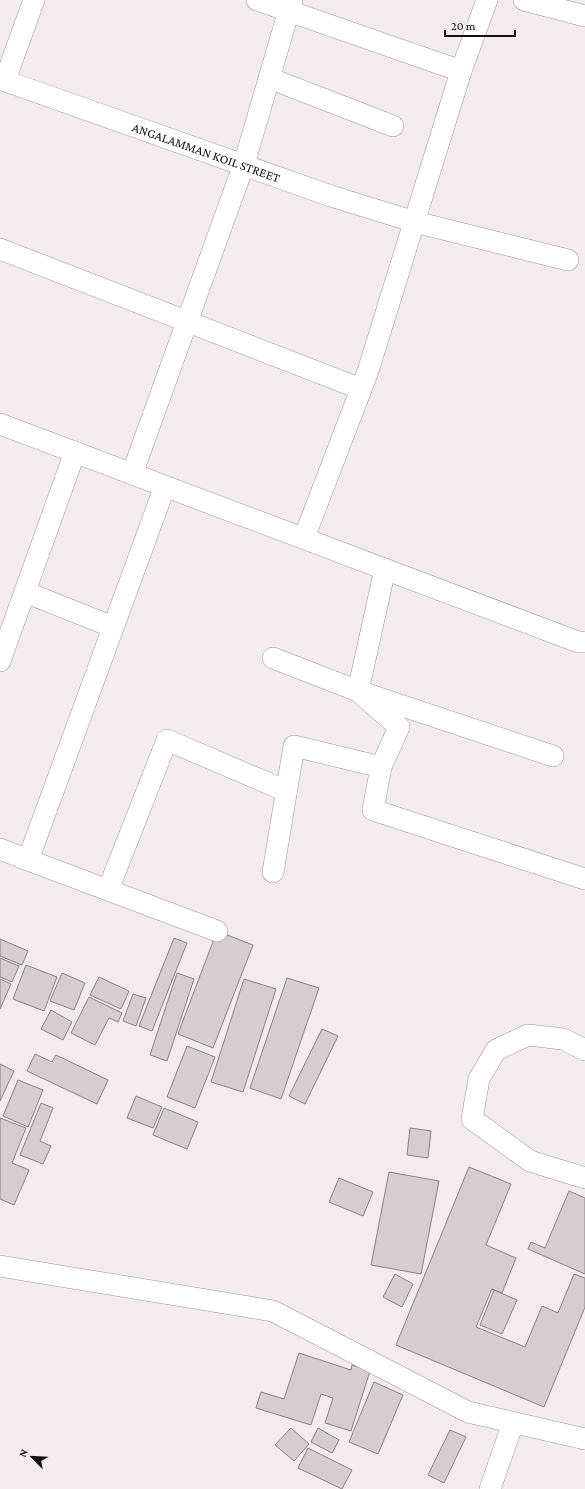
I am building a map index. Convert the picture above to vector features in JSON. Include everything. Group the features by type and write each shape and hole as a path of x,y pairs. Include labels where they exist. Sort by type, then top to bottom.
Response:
{"street":[{"path":"2,79 34,0"},
{"path":"257,0 290,5 461,71"},
{"path":"304,538 361,388 415,222 461,71 487,0"},
{"path":"524,0 585,16"},
{"path":"132,474 244,164 290,5"},
{"path":"269,78 393,126"},
{"name":"ANGALAMMAN KOIL STREET","path":"2,79 331,196 415,222 568,260"},
{"path":"0,249 361,388"},
{"path":"0,424 578,642 585,642"},
{"path":"0,661 74,452"},
{"path":"28,860 165,486"},
{"path":"358,691 385,569"},
{"path":"25,592 113,627"},
{"path":"273,658 358,691 553,756"},
{"path":"358,691 399,727 381,767 374,810 585,879"},
{"path":"108,890 167,740 286,791"},
{"path":"273,872 294,746 381,767"},
{"path":"0,849 217,931"},
{"path":"585,1050 564,1039 528,1035 496,1050 479,1079 472,1119 530,1161 585,1178"},
{"path":"0,1266 273,1311 468,1412 585,1439"},
{"path":"490,1489 513,1423"}],"building":[{"path":"217,931 253,945 213,1048 178,1034"},
{"path":"174,938 187,943 152,1031 139,1026"},
{"path":"0,939 28,951 22,965 0,956"},
{"path":"0,958 19,966 12,982 0,977"},
{"path":"26,965 57,977 44,1011 13,999"},
{"path":"62,973 85,983 74,1010 50,1001"},
{"path":"177,973 194,979 167,1061 150,1055"},
{"path":"99,977 129,991 121,1009 90,995"},
{"path":"287,978 319,988 281,1099 250,1088"},
{"path":"0,979 11,984 0,1009"},
{"path":"244,979 276,989 243,1092 211,1082"},
{"path":"133,994 146,998 136,1026 123,1021"},
{"path":"89,997 122,1013 118,1022 109,1018 95,1045 71,1033"},
{"path":"51,1010 72,1022 63,1040 41,1029"},
{"path":"322,1029 338,1036 305,1104 289,1096"},
{"path":"187,1046 215,1057 195,1108 167,1097"},
{"path":"35,1054 52,1062 56,1055 108,1080 97,1104 27,1071"},
{"path":"0,1064 14,1071 0,1101"},
{"path":"18,1080 43,1090 28,1127 3,1116"},
{"path":"136,1096 162,1107 153,1128 127,1118"},
{"path":"41,1103 53,1108 40,1141 51,1146 43,1164 20,1155"},
{"path":"164,1108 198,1122 187,1149 153,1135"},
{"path":"0,1118 26,1128 12,1163 29,1170 14,1205 0,1199"},
{"path":"410,1128 431,1131 428,1158 407,1155"},
{"path":"469,1167 511,1184 486,1245 516,1258 502,1293 492,1289 476,1327 525,1347 542,1306 558,1313 574,1274 585,1278 585,1307 544,1407 396,1345"},
{"path":"389,1172 439,1181 421,1274 371,1265"},
{"path":"339,1178 373,1192 363,1216 329,1202"},
{"path":"569,1191 585,1198 585,1274 528,1249 531,1242 545,1248"},
{"path":"395,1274 413,1284 402,1307 383,1297"},
{"path":"494,1290 517,1300 502,1334 480,1325"},
{"path":"299,1353 351,1370 352,1365 370,1371 351,1431 325,1423 333,1398 321,1394 311,1425 256,1408 261,1392 284,1399"},
{"path":"374,1382 403,1395 378,1454 349,1442"},
{"path":"291,1428 309,1444 294,1461 275,1445"},
{"path":"318,1428 339,1440 332,1453 311,1442"},
{"path":"450,1430 466,1437 444,1483 428,1475"},
{"path":"308,1448 352,1470 342,1489 298,1468"}]}
